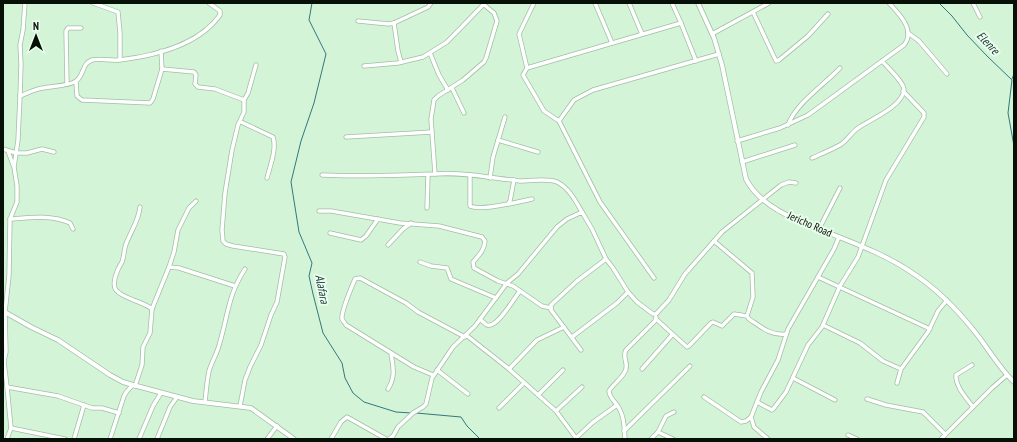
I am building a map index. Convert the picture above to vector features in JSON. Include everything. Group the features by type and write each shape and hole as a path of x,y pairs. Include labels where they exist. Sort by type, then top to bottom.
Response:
{"street":[{"path":"14,167 18,140 21,64 20,45 23,30 25,3"},
{"path":"93,3 118,12 120,60"},
{"path":"20,96 44,88 76,82 82,75 85,65 91,60 120,60 161,52 184,43 209,29 217,20 221,13 209,3"},
{"path":"358,21 388,24 394,23 424,9 431,3"},
{"path":"534,3 519,34 527,68 523,75 544,111 560,121 600,202 654,278"},
{"path":"595,3 612,43"},
{"path":"629,3 642,34"},
{"path":"672,3 696,61"},
{"name":"Jericho Road","path":"698,3 719,54 737,141 749,186 763,200 797,220 862,246 895,262 911,272 947,300 975,332 1007,375 1014,382"},
{"path":"712,34 769,3"},
{"path":"737,141 788,125 808,115 904,45 908,33 906,25 889,3"},
{"path":"973,3 980,17"},
{"path":"364,66 401,62 423,57 447,42 483,4 494,13 497,21 484,62 463,80 434,100 432,132 435,174"},
{"path":"753,12 776,61 780,60 808,36 828,14"},
{"path":"394,23 401,62"},
{"path":"527,68 681,23"},
{"path":"67,84 66,31 68,28 81,28"},
{"path":"908,33 919,41 947,74"},
{"path":"76,82 77,96 82,100 150,103 153,100 162,69 161,52"},
{"path":"430,53 439,76 448,90"},
{"path":"560,121 574,100 593,90 719,54"},
{"path":"812,158 840,145 858,129 897,103 903,91 902,83 882,61"},
{"path":"240,406 245,380 261,345 277,302 285,257 284,254 233,246 226,244 223,241 222,230 225,193 235,138 238,125 241,122 244,112 244,100 248,93 256,65"},
{"path":"788,125 793,114 820,85 840,68"},
{"path":"162,69 194,72 196,75 195,84 198,87 215,89 244,100"},
{"path":"452,88 464,113"},
{"path":"757,402 772,410 793,378 808,345 816,337 823,325 840,286 858,257 886,180 924,117 924,113 903,91"},
{"path":"490,178 493,157 505,117"},
{"path":"241,122 270,135 274,139 273,154 267,178"},
{"path":"346,137 432,132"},
{"path":"498,140 538,152"},
{"path":"742,162 795,145"},
{"path":"3,149 16,153 27,153 42,149 54,152"},
{"path":"6,438 11,428 4,361 6,352 4,312 9,276 10,219 18,202 14,167 8,151"},
{"path":"322,175 470,175 514,180 549,180 557,182 572,195 592,229 606,259 628,292 637,302 656,316 672,335 682,344 688,347 712,322 722,326 733,315 747,316 749,319 769,332 781,335 786,334"},
{"path":"427,208 428,175"},
{"path":"470,175 471,207 492,207 532,199"},
{"path":"508,204 510,201 514,180"},
{"path":"625,439 624,422 617,405 609,393 611,388 625,372 626,368 624,353 669,300 684,274 722,232 781,186 789,182 796,183"},
{"path":"819,229 840,188"},
{"path":"110,439 127,391 134,386 142,365 143,347 150,333 152,309 174,252 178,230 189,208 196,201"},
{"path":"140,207 140,214 128,239 122,261 118,266 114,285 120,294 145,304 152,309"},
{"path":"319,211 331,210 411,224 439,226 482,237 485,241 484,247 481,254 474,261 473,266 486,275 498,281 507,283 542,306 551,308 581,350"},
{"path":"389,439 402,423 413,413 424,407 433,375 454,347 466,336 480,319 507,283 523,268 557,227 567,219 582,212"},
{"path":"10,219 44,216 53,217 70,223 73,229"},
{"path":"330,233 361,240 366,236 378,219"},
{"path":"388,245 403,229 411,224"},
{"path":"704,397 741,422 746,421 751,417 778,360 786,334 834,249 839,237"},
{"path":"714,241 752,273 753,297 747,316"},
{"path":"551,308 551,305 577,281 606,259"},
{"path":"420,262 431,266 447,268 451,279 496,298"},
{"path":"169,267 178,268 235,286"},
{"path":"204,402 210,369 216,358 228,307 235,286 245,269"},
{"path":"818,277 930,329"},
{"path":"433,375 414,367 346,325 342,319 346,302 356,278 360,278 406,303 418,312 466,336 509,369 556,411 576,438 592,423 617,405"},
{"path":"480,319 487,325 493,326 520,291"},
{"path":"572,337 617,303 628,292"},
{"path":"897,383 901,369 930,329 938,311 947,300"},
{"path":"4,312 58,340 110,375 134,386 177,397 251,408 294,439"},
{"path":"823,325 860,343 883,361 901,369"},
{"path":"509,369 536,340 564,327"},
{"path":"642,369 672,335"},
{"path":"388,390 393,381 391,353"},
{"path":"972,365 956,375 956,381 973,407"},
{"path":"624,431 690,366"},
{"path":"438,370 468,394"},
{"path":"538,395 563,370"},
{"path":"940,439 1007,375"},
{"path":"793,378 835,400"},
{"path":"499,408 524,383"},
{"path":"7,387 58,396 92,408 102,408 119,413"},
{"path":"556,411 582,387"},
{"path":"139,439 153,406 161,393"},
{"path":"157,439 170,407 177,397"},
{"path":"867,399 886,405 923,412 945,434"},
{"path":"74,439 84,405"},
{"path":"651,439 655,433 658,432 666,416 674,412"},
{"path":"331,439 341,422 347,417 386,439"},
{"path":"751,417 754,426 768,439"},
{"path":"267,439 277,426"},
{"path":"11,428 65,439"},
{"path":"658,432 674,439"},
{"path":"848,435 857,439"}],"waterway":[{"name":"Alafara","path":"312,3 309,20 326,54 314,103 301,141 291,182 299,232 312,263 309,276 313,294 323,333 342,363 345,378 353,393 364,402 396,412 411,413"},
{"name":"Elenre","path":"939,3 952,16 967,35 1012,80 1008,113 1014,146"},
{"name":"Elenre","path":"1012,79 1014,74"},
{"name":"Alafara","path":"416,413 461,417 467,426 480,439"}]}
